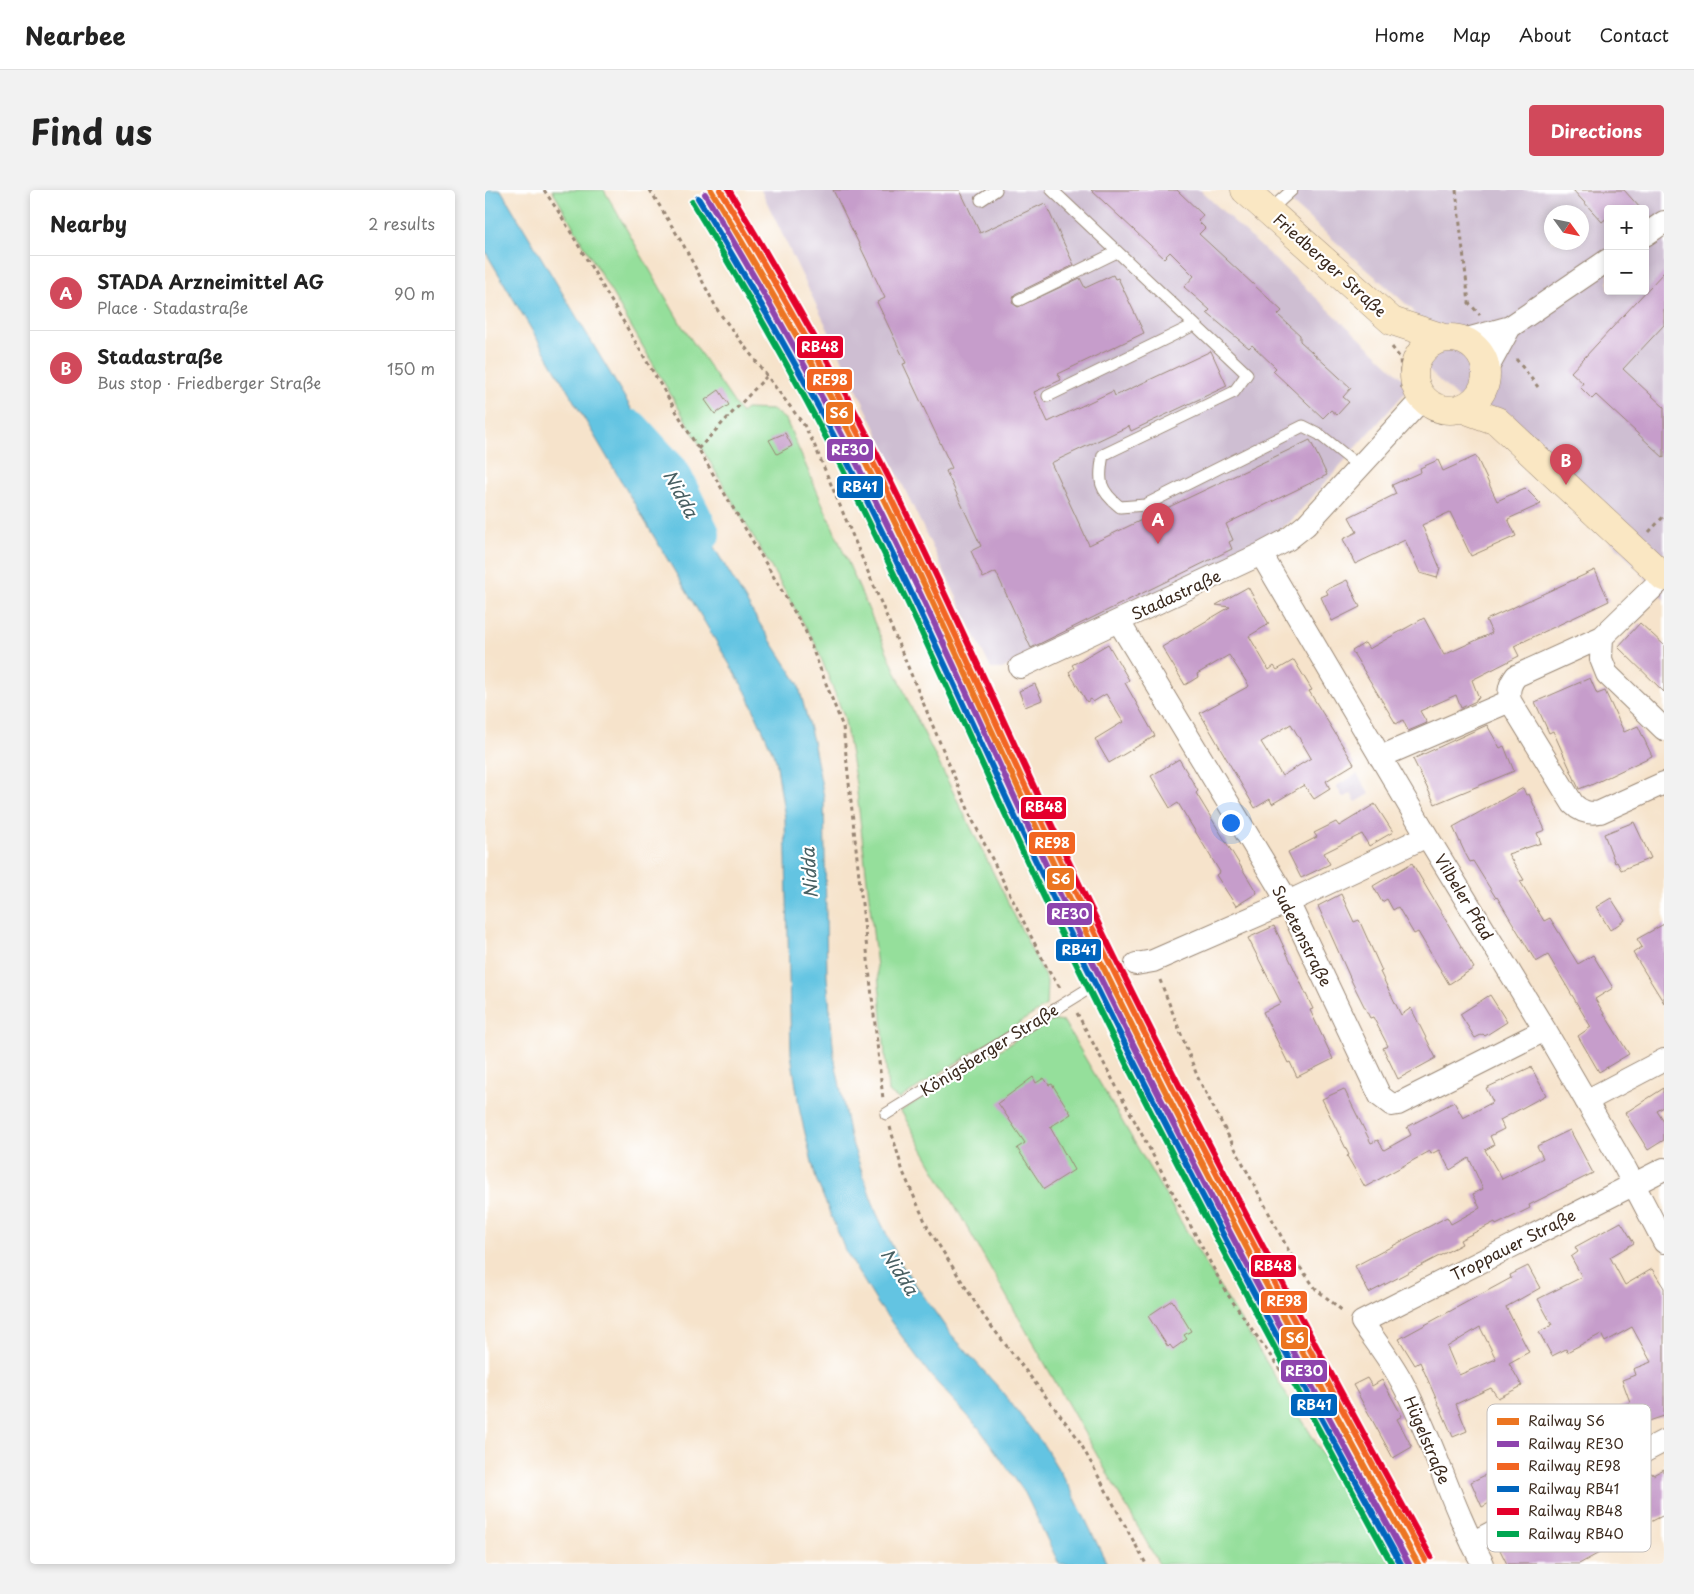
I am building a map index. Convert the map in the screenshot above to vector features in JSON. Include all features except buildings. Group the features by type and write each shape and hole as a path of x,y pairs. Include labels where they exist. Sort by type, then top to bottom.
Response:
{"street":[{"name":"Friedberger Straße","path":"1245,190 1392,321 1423,398 1435,407 1445,410 1461,408 1497,421 1664,577"},
{"path":"1414,373 1417,359 1422,351 1432,342 1502,329 1604,263"},
{"name":"Friedberger Straße","path":"1392,321 1453,339 1479,351 1484,379 1497,421"},
{"path":"1461,408 1475,399 1502,329"},
{"name":"Stadastraße","path":"1021,667 1261,554 1298,533 1423,398"},
{"name":"Vilbeler Pfad","path":"1261,554 1427,836 1545,1030 1664,1242"},
{"path":"1664,577 1602,637 1517,676 1511,682 1508,692 1510,701 1573,804 1579,810 1594,813 1600,812 1664,783"},
{"name":"Sudetenstraße","path":"1119,622 1288,902 1380,1096 1387,1102 1398,1104 1545,1030"},
{"path":"1602,637 1601,659 1607,674 1664,729"},
{"path":"1380,757 1510,701"},
{"path":"1145,962 1288,902 1427,836"},
{"path":"1586,1101 1664,1060"},
{"name":"Troppauer Straße","path":"1362,1322 1664,1168"},
{"name":"Hügelstraße","path":"1362,1322 1392,1366 1409,1396 1471,1543 1483,1564"},
{"path":"1651,1448 1664,1441"},
{"path":"1471,1543 1487,1535"}],"lane":[{"path":"981,200 996,190"},
{"path":"1052,190 1247,374 1234,392 1103,455 1099,476 1105,494 1120,506 1145,505 1303,426 1319,434 1360,467"},
{"path":"1269,211 1292,190"},
{"path":"1019,300 1117,252"},
{"path":"1048,396 1194,324"},
{"name":"Königsberger Straße","path":"886,1114 1093,986"}],"path":[{"path":"543,190 560,214 805,630 843,727 879,1073 886,1114 903,1172 928,1228 985,1318 1077,1437 1146,1564"},
{"path":"650,190 684,246 718,311 804,425 814,444 973,821 1048,970 1069,1000 1226,1292 1297,1394 1395,1564"},
{"path":"1456,190 1469,303 1502,329"},
{"path":"1510,351 1538,387"},
{"path":"698,450 766,377"},
{"path":"1647,534 1664,516"},
{"path":"1145,962 1198,1078 1291,1255 1316,1289 1345,1313 1362,1322"}],"shaded area":[{"path":"761,190 1200,190 1411,386 1290,522 1229,560 1002,669 991,669"},
{"path":"1277,190 1664,190 1664,600 1623,553 1427,369 1413,310"},
{"path":"1357,774 1370,794 1356,802 1351,794 1343,798 1336,786"}],"green space":[{"path":"552,190 604,190 682,326 741,413 746,409 773,410 786,420 911,707 1047,981 1046,1006 899,1099 888,1092 880,993 856,784 844,716 815,643"},
{"path":"1048,1020 1064,1022 1207,1266 1391,1564 1159,1564 901,1111"}],"water":[{"path":"485,190 501,190 758,621 798,683 813,741 824,797 827,977 834,1056 850,1137 876,1212 901,1264 949,1332 999,1388 1043,1444 1072,1492 1107,1564 1059,1564 1025,1493 979,1428 931,1376 878,1304 845,1250 816,1179 800,1112 791,1054 785,818 776,760 746,692 485,251"}],"waterway":[{"name":"Nidda","path":"631,429 671,473 701,534"}],"rail line":[{"name":"S6","path":"711,190 794,330 871,474 923,581 1072,903 1155,1071 1284,1318 1418,1564"},
{"name":"RE98","path":"720,190 802,330 879,474 1054,849 1162,1068 1291,1315 1425,1560"},
{"name":"RB48","path":"729,190 809,326 865,431 936,574 1087,900 1169,1066 1298,1312 1431,1557"},
{"name":"RE30","path":"705,194 787,334 845,441 916,584 1065,905 1147,1072 1276,1319 1409,1564"},
{"name":"RB41","path":"698,198 780,338 884,534 1061,914 1142,1078 1313,1403 1401,1564"},
{"name":"RB40","path":"692,202 774,341 813,412 877,537 1027,862 1134,1080 1218,1242 1392,1564"}],"place":[{"name":"Stadastraße","path":"1566,485"},
{"name":"STADA Arzneimittel AG","path":"1158,544"}]}
